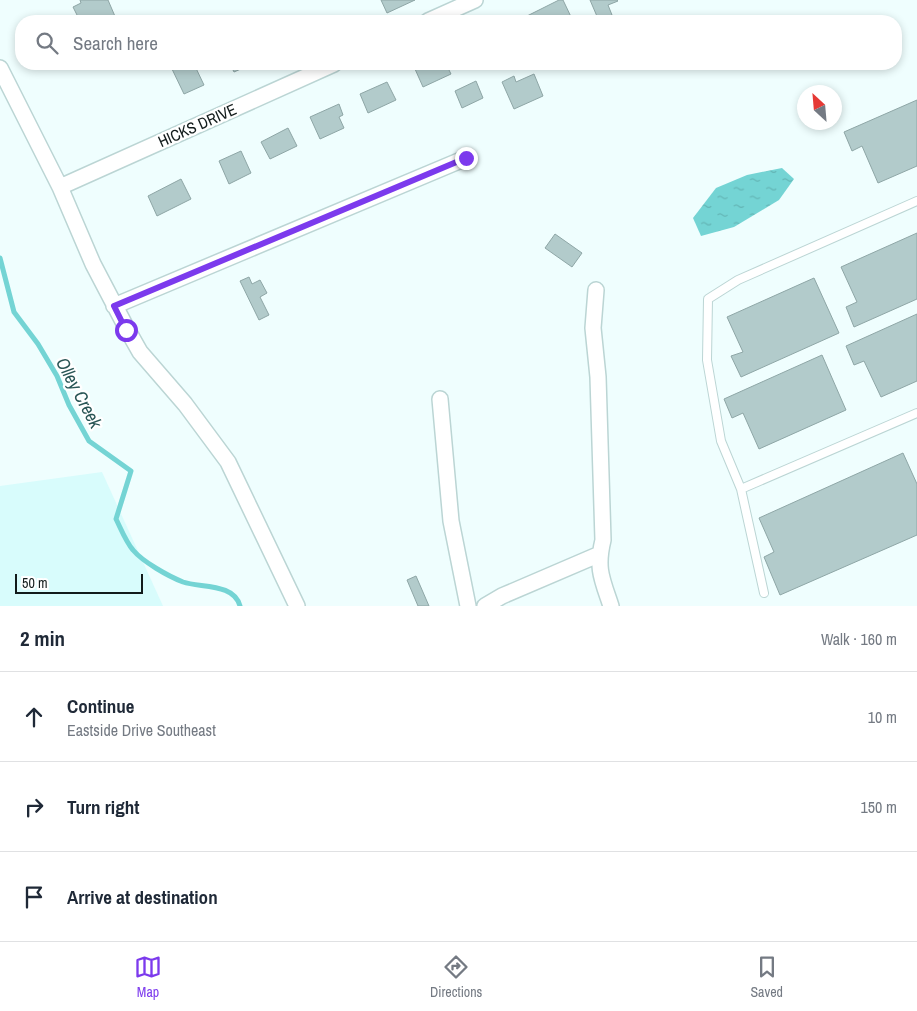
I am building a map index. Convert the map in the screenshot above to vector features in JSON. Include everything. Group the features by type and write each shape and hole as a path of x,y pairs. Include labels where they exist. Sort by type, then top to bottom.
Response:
{"street":[{"path":"441,15 475,0"},
{"path":"0,68 60,187 92,264 114,306 140,352 185,404 228,462 297,606"},
{"name":"HICKS DRIVE","path":"60,187 321,70"},
{"path":"114,306 466,158"},
{"path":"596,290 593,328 598,377 604,540 600,554 600,572 611,606"},
{"path":"440,399 451,521 468,606"},
{"path":"485,606 510,593 600,554"}],"lane":[{"path":"764,593 741,489 721,441 707,360 708,299 738,280 917,201"},
{"path":"741,489 917,413"}],"shaded area":[{"path":"102,472 163,606 0,606 0,486"}],"water":[{"path":"782,168 794,179 779,200 734,227 701,236 693,218 716,188 747,175"}],"building":[{"path":"80,0 108,0 114,15 77,15 73,7 81,3"},
{"path":"381,0 415,0 387,13"},
{"path":"559,0 563,0 570,15 529,15"},
{"path":"590,0 618,1 608,5 612,15 596,15"},
{"path":"172,70 197,70 204,85 184,94"},
{"path":"415,70 449,70 451,74 423,87"},
{"path":"534,74 543,96 514,109 502,82 514,76 516,82"},
{"path":"476,81 483,98 462,108 455,91"},
{"path":"387,82 396,100 368,113 360,94"},
{"path":"917,100 917,166 878,183 862,146 852,151 844,132"},
{"path":"339,104 343,115 339,117 344,128 320,139 310,117"},
{"path":"288,128 297,146 270,159 261,142"},
{"path":"241,151 251,173 229,184 219,161"},
{"path":"181,179 191,199 157,216 148,196"},
{"path":"917,233 917,299 854,327 846,307 857,302 841,267"},
{"path":"555,234 582,253 572,267 545,248"},
{"path":"249,277 252,284 260,280 267,293 260,297 269,315 259,320 240,281"},
{"path":"814,278 839,333 741,377 731,356 743,352 727,317"},
{"path":"917,314 917,381 881,397 864,361 854,365 846,346"},
{"path":"822,355 846,410 759,449 743,413 732,418 724,399"},
{"path":"903,453 917,484 917,535 780,595 764,557 774,552 759,518"},
{"path":"416,576 429,606 418,606 407,580"}],"waterway":[{"name":"Olley Creek","path":"0,258 14,312 38,344 57,376 69,405 89,441 131,471 116,519 130,547 149,564 183,582 216,588 231,593 237,599 240,606"}],"route":[{"path":"126,330 114,306 466,158"}]}
